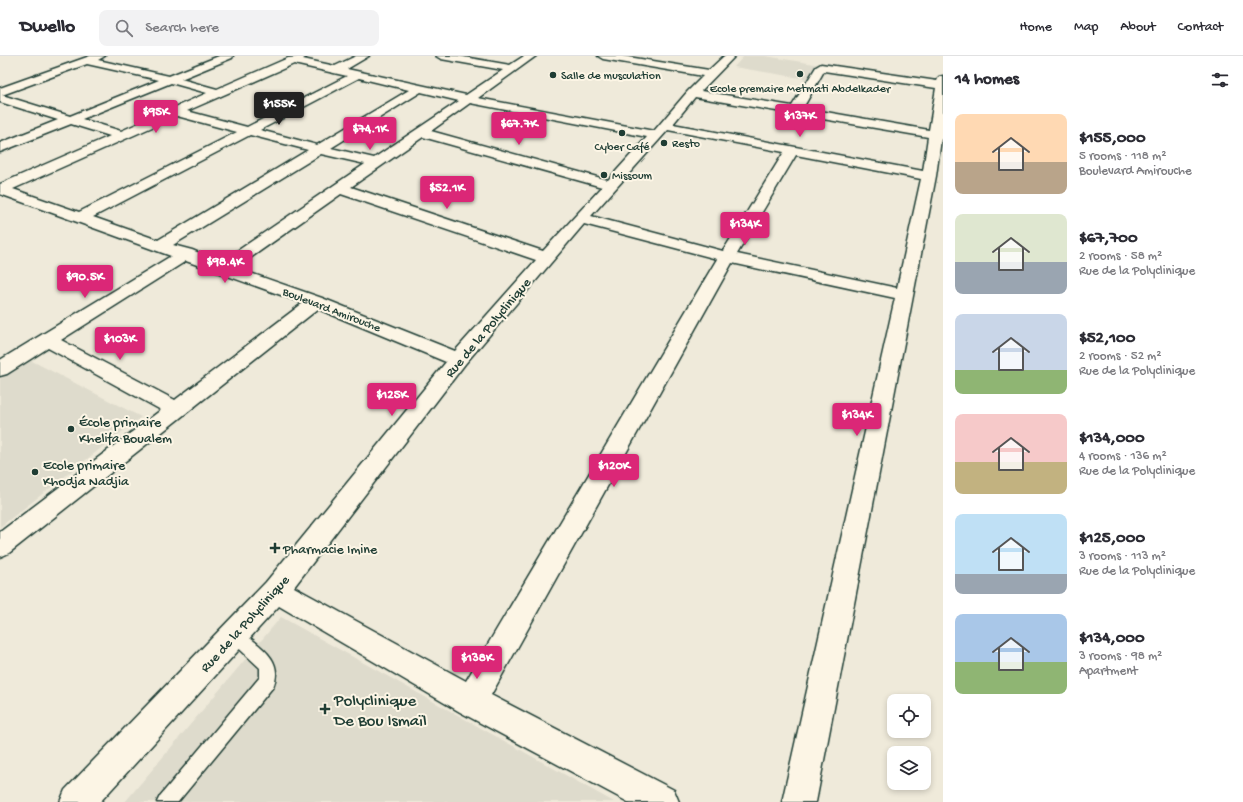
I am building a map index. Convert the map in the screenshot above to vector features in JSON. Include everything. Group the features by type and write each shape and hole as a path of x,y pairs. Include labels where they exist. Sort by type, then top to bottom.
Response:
{"street":[{"path":"0,92 101,56"},
{"path":"0,148 228,56"},
{"path":"336,70 364,56"},
{"path":"441,56 513,69"},
{"path":"224,268 531,56"},
{"path":"603,56 711,74"},
{"name":"Rue de la Polyclinique","path":"77,802 276,590 458,360 692,93 730,56"},
{"path":"0,189 297,58 336,70 359,74 467,100 934,172"},
{"path":"86,61 169,79 218,93"},
{"path":"795,111 821,67 942,82 939,136 934,172 904,295 799,802"},
{"path":"81,217 359,74"},
{"path":"160,246 420,88"},
{"path":"692,93 939,136"},
{"path":"0,98 123,136"},
{"path":"177,112 318,149 376,162"},
{"path":"420,132 611,186"},
{"path":"470,701 727,257 792,150"},
{"path":"339,188 546,258"},
{"name":"Boulevard Amirouche","path":"0,189 186,254 316,302 458,360"},
{"path":"581,218 727,257 904,295"},
{"path":"0,369 186,254"},
{"path":"0,546 316,302"},
{"path":"47,340 177,410"},
{"path":"276,590 470,701 662,802"}],"lane":[{"path":"166,802 267,681 269,672 267,664 235,635"}],"shaded area":[{"name":"Ecole premaire Metmati Abdelkader","path":"744,56 765,56 827,66 819,81 734,67"},
{"name":"Ecole primaire Khodja Nadjia","path":"30,360 141,417 0,527 0,379"},
{"name":"Polyclinique De Bou Ismaïl","path":"281,617 614,802 125,802"}],"place":[{"name":"Ecole premaire Metmati Abdelkader","path":"800,74"},
{"name":"Salle de musculation","path":"553,75"},
{"name":"Cyber Café","path":"622,133"},
{"name":"Resto","path":"664,143"},
{"name":"Missoum","path":"604,175"},
{"name":"École primaire Khelifa Boualem","path":"71,429"},
{"name":"Ecole primaire Khodja Nadjia","path":"35,472"},
{"name":"Pharmacie Imine","path":"275,548"},
{"name":"Polyclinique De Bou Ismaïl","path":"325,709"}]}
